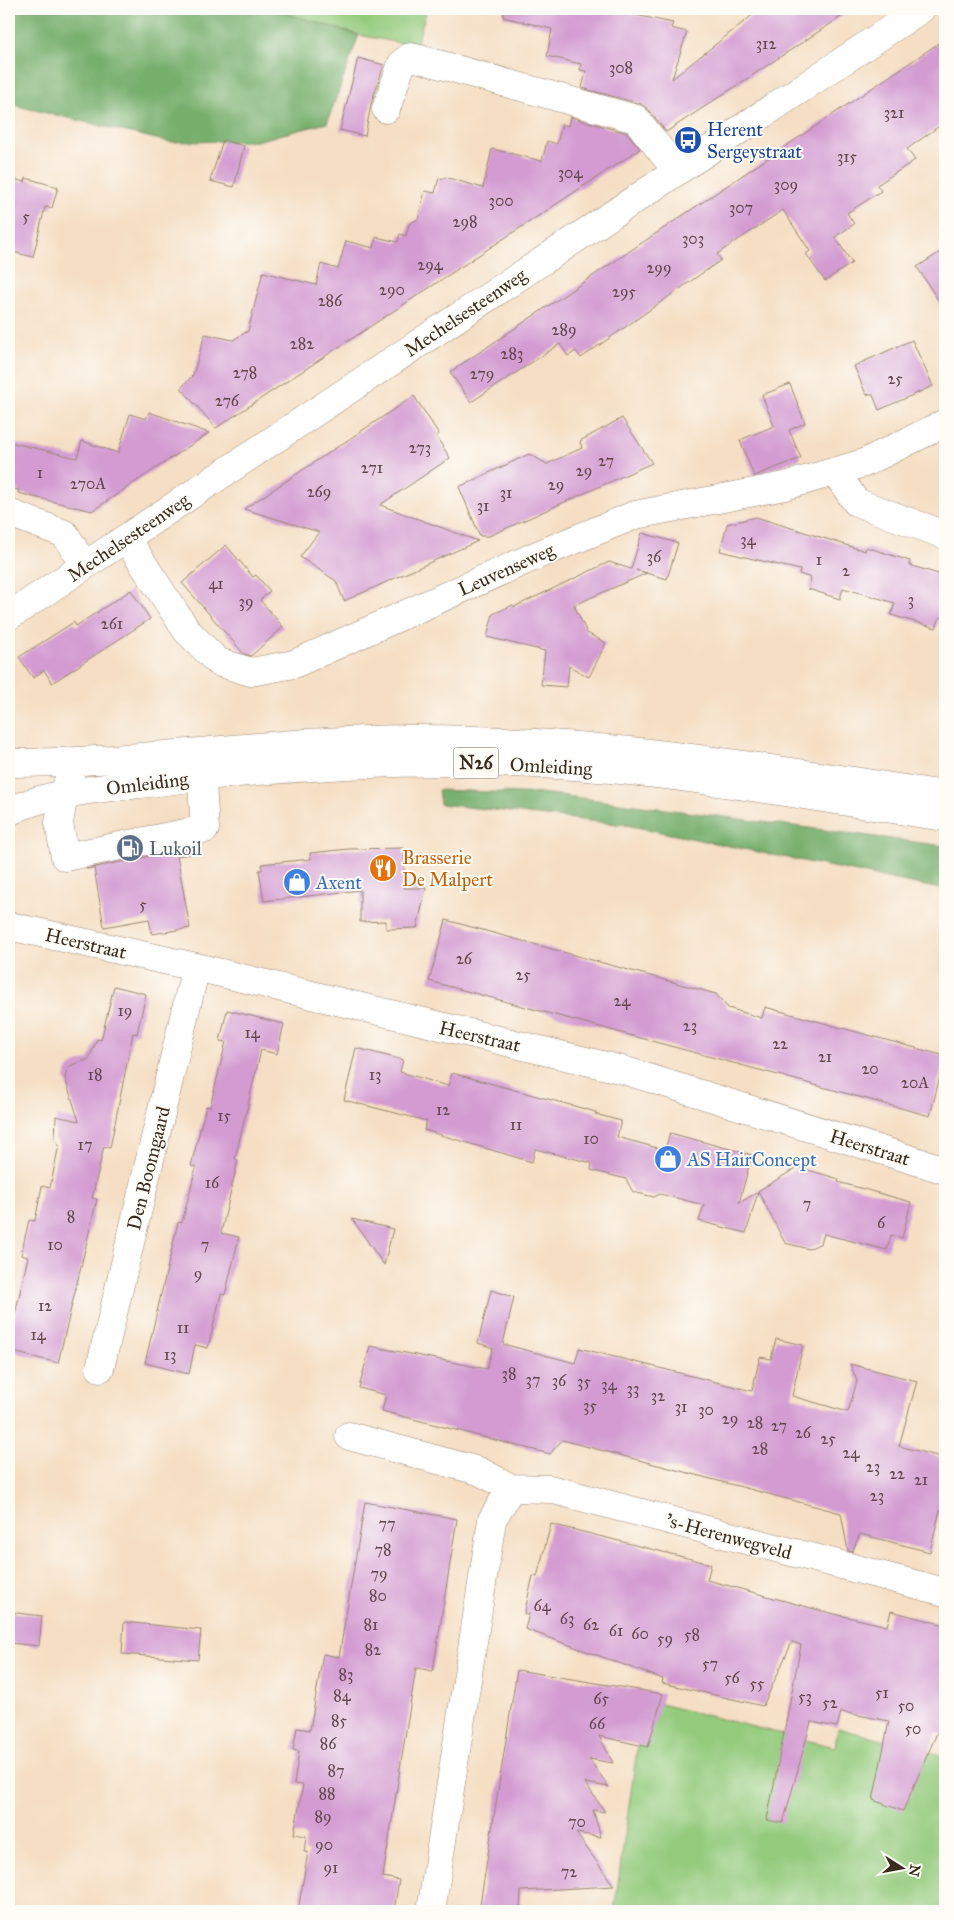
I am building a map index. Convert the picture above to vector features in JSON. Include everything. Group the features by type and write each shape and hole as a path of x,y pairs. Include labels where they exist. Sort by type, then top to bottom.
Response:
{"street":[{"name":"Mechelsesteenweg","path":"9,616 921,9"},
{"path":"386,109 402,63 410,57 420,58 636,119 677,171"},
{"name":"Leuvenseweg","path":"126,538 187,631 218,662 251,672 294,664 534,556 635,515 785,486 864,463 945,423"},
{"path":"835,471 856,502 945,535"},
{"path":"9,513 65,534 84,566"},
{"name":"Omleiding","path":"9,812 64,794 311,742 407,739 564,744 699,758 945,795"},
{"name":"Omleiding","path":"9,762 202,764 400,761 574,766 693,779 945,817"},
{"path":"74,762 64,794 59,823 66,857 205,829 202,764"},
{"name":"Heerstraat","path":"9,926 196,968 623,1070 945,1170"},
{"name":"Den Boomgaard","path":"100,1368 196,968"},
{"name":"'s-Herenwegveld","path":"349,1436 479,1471 511,1488 550,1489 945,1592"},
{"path":"431,1911 492,1520 511,1488"}],"green space":[{"path":"9,9 271,9 359,35 327,123 256,141 169,142 9,104"},
{"path":"271,9 427,9 416,46 359,35"},
{"path":"438,790 551,794 945,846 945,890 626,825 440,804"},
{"path":"644,1700 835,1747 838,1728 945,1757 945,1911 614,1911"}],"building":[{"path":"504,9 632,9 631,14 673,23 671,28 687,32 672,79 760,9 853,9 666,132 648,109 641,104 582,88 586,71 580,70 581,64 547,56 552,29 503,17"},
{"path":"945,39 945,122 907,149 915,160 877,185 881,191 847,213 854,224 835,237 852,263 825,281 806,254 810,251 783,210 717,254 721,260 581,358 576,351 568,356 560,344 471,402 450,372"},
{"path":"358,58 384,65 371,104 365,136 340,130"},
{"path":"570,117 627,133 640,149 216,428 181,388 193,375 205,334 233,340 248,331 263,272 316,285 321,264 338,269 346,241 374,248 376,237 398,242 400,234 406,236 409,224 418,219 425,191 435,193 439,178 444,179 445,177 483,188 492,149 542,161 547,141 557,144 562,124 568,126"},
{"path":"223,140 244,146 234,187 210,181"},
{"path":"9,178 25,182 26,178 58,187 52,208 45,207 33,257 9,251"},
{"path":"945,249 945,311 917,267"},
{"path":"912,340 933,386 879,410 873,395 866,394 854,366"},
{"path":"790,384 805,423 789,430 801,458 754,476 740,440 774,426 762,395"},
{"path":"414,396 439,434 436,436 450,458 380,505 478,541 344,601 336,581 300,557 319,532 244,509"},
{"path":"149,412 209,433 92,511 18,493 19,490 9,488 9,442 77,458 82,441 118,453 130,414 146,419"},
{"path":"622,418 652,463 489,536 480,536 459,487 529,454 547,464 582,448 580,441"},
{"path":"756,517 865,551 866,547 910,561 909,565 945,576 945,618 940,617 936,628 891,615 895,603 843,588 840,599 808,589 811,578 799,574 800,570 720,551 727,524"},
{"path":"642,533 678,543 667,579 647,573 574,605 587,633 606,643 589,677 569,666 567,687 541,685 545,651 487,637 493,614 513,605 514,607 609,562 631,569"},
{"path":"226,545 253,577 256,575 270,591 260,600 283,627 251,656 244,654 182,583"},
{"path":"131,590 150,619 52,683 44,670 33,678 19,657 74,622 76,626"},
{"path":"190,848 191,854 177,856 190,928 152,934 149,919 104,927 94,868 86,869"},
{"path":"404,848 404,888 426,888 417,928 386,929 386,921 360,922 360,890 264,901 259,870 262,870 262,864 311,859 310,853 349,849"},
{"path":"446,920 716,994 728,1008 762,1018 765,1007 945,1056 930,1116 429,981"},
{"path":"114,986 146,994 137,1034 133,1033 110,1148 104,1146 92,1198 97,1199 58,1363 9,1351 9,1341 28,1257 21,1255 29,1220 35,1221 42,1186 50,1188 59,1145 55,1138 56,1116 79,1121 65,1078 67,1070 72,1065 89,1059 97,1039 101,1040"},
{"path":"227,1010 284,1024 277,1054 261,1050 235,1159 238,1160 221,1233 239,1237 225,1295 221,1294 208,1348 195,1345 189,1374 145,1363 178,1222 182,1223 196,1167 191,1166 206,1106 210,1107 226,1042 220,1041"},
{"path":"356,1048 403,1060 400,1072 448,1086 452,1073 596,1112 595,1114 621,1121 617,1137 665,1150 670,1133 752,1155 739,1203 758,1192 746,1233 699,1221 704,1205 660,1194 654,1197 633,1192 626,1179 591,1170 592,1163 535,1149 532,1162 424,1130 427,1121 344,1100"},
{"path":"798,1167 839,1179 838,1182 911,1202 902,1238 891,1235 887,1250 824,1234 821,1243 809,1249 785,1243 758,1191"},
{"path":"352,1219 393,1229 384,1265"},
{"path":"491,1290 514,1297 503,1344 575,1363 579,1348 752,1391 760,1357 771,1359 776,1339 803,1345 792,1396 848,1412 857,1381 850,1364 917,1381 899,1446 945,1458 945,1511 940,1510 930,1552 860,1534 852,1552 848,1551 841,1513 562,1440 550,1454 382,1411 386,1395 359,1388 370,1346 487,1369 493,1348 478,1343"},
{"path":"365,1502 457,1519 433,1671 416,1668 383,1877 399,1880 394,1911 298,1911 308,1852 304,1852 306,1836 294,1834 303,1785 294,1784 299,1751 293,1750 297,1728 310,1730 323,1654 339,1657"},
{"path":"551,1524 711,1564 707,1580 826,1612 887,1626 891,1611 945,1625 945,1735 937,1733 903,1811 873,1800 889,1721 841,1712 837,1727 811,1722 783,1823 767,1820 801,1645 792,1642 763,1706 662,1683 663,1679 525,1629 529,1614 524,1614 533,1576 537,1577"},
{"path":"9,1612 42,1616 39,1646 9,1643"},
{"path":"124,1622 201,1630 198,1660 122,1654"},
{"path":"517,1670 663,1694 648,1747 599,1736 613,1763 589,1759 609,1787 585,1783 605,1812 593,1810 601,1837 576,1833 614,1886 521,1891 520,1911 479,1911"}],"place":[{"name":"Herent Sergeystraat","path":"688,140"},
{"name":"Lukoil","path":"130,848"},
{"name":"Brasserie De Malpert","path":"383,868"},
{"name":"Axent","path":"297,882"},
{"name":"AS HairConcept","path":"668,1159"}]}
